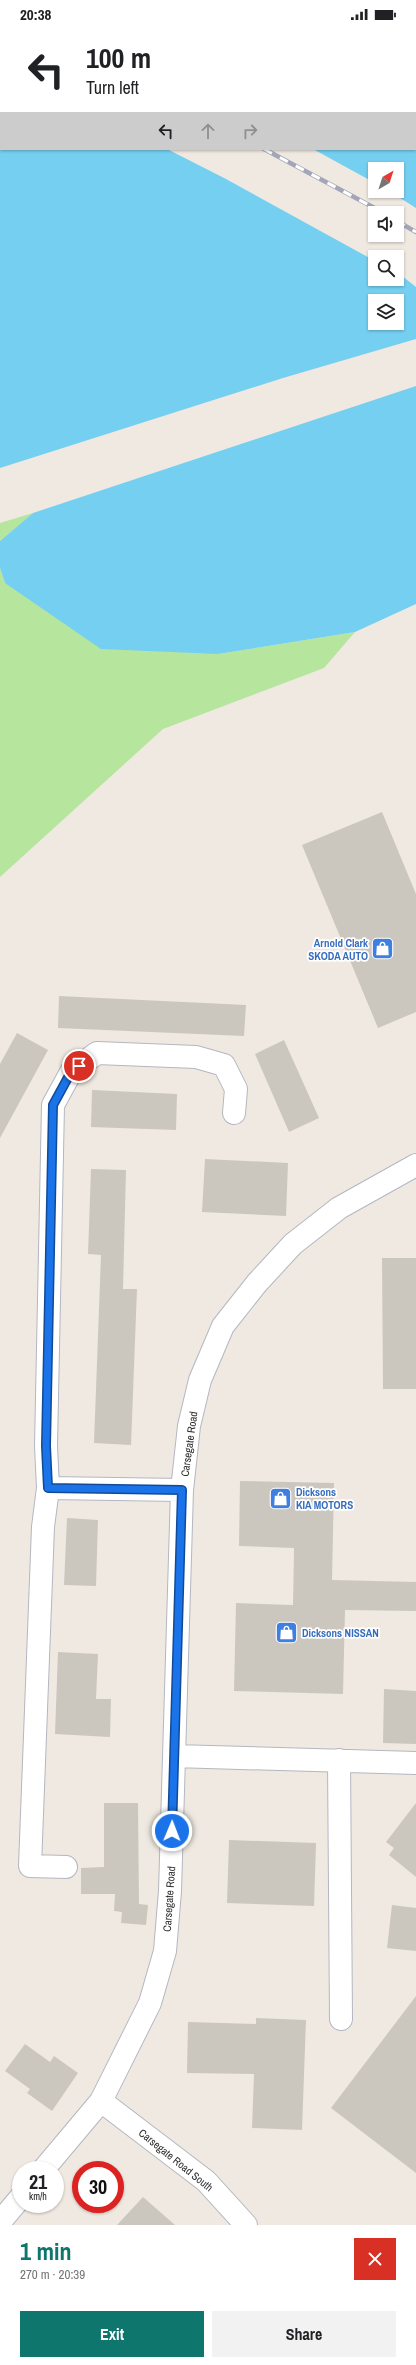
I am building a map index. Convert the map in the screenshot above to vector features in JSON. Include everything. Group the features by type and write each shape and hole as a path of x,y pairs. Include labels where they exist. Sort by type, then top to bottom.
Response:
{"street":[{"path":"66,1867 30,1866 43,1527 48,1488 46,1446 53,1105 71,1072 97,1053 196,1057 224,1065 236,1089 234,1113"},
{"name":"Carsegate Road","path":"51,2161 101,2101 150,2003 165,1951 170,1891 182,1490 189,1426 200,1380 223,1326 257,1283 293,1244 339,1208 416,1165"},
{"path":"48,1488 182,1490"},
{"path":"174,1756 416,1763"},
{"path":"339,1760 341,2019"},
{"name":"Carsegate Road South","path":"101,2101 206,2181 246,2225"},
{"path":"0,2222 12,2207"}],"green space":[{"path":"33,513 0,541 0,523"},
{"path":"0,568 5,583 218,654 355,632 324,668 163,729 0,877"}],"water":[{"path":"0,150 169,150 226,179 368,257 368,286 404,286 404,278 416,287 416,339 283,378 0,468"},
{"path":"315,150 416,150 416,208 400,198 404,198 404,162 368,162 368,179"},
{"path":"416,386 416,604 355,632 218,654 101,649 5,583 0,568 0,541 33,513"}],"building":[{"path":"382,812 416,894 416,1012 378,1028 302,845"},
{"path":"59,996 246,1005 244,1036 58,1028"},
{"path":"17,1033 48,1050 0,1138 0,1064"},
{"path":"284,1040 319,1118 289,1132 255,1054"},
{"path":"92,1090 177,1094 176,1130 91,1127"},
{"path":"205,1159 288,1163 286,1216 202,1212"},
{"path":"91,1169 126,1170 123,1289 137,1289 131,1445 94,1443 101,1255 88,1254"},
{"path":"382,1258 416,1258 416,1389 383,1389"},
{"path":"240,1481 334,1483 332,1580 416,1582 416,1611 345,1610 343,1694 234,1691 236,1603 293,1605 294,1548 239,1546"},
{"path":"67,1518 98,1520 96,1586 64,1585"},
{"path":"58,1652 98,1654 96,1699 111,1699 110,1737 55,1734"},
{"path":"384,1689 416,1691 416,1744 383,1743"},
{"path":"104,1803 138,1803 139,1904 148,1905 146,1925 121,1923 122,1912 114,1911 115,1894 81,1894 81,1868 104,1867"},
{"path":"416,1803 416,1877 389,1855 394,1848 386,1842"},
{"path":"229,1840 316,1843 314,1906 227,1903"},
{"path":"392,1905 416,1908 416,1951 387,1948"},
{"path":"416,1996 416,2173 331,2108"},
{"path":"256,2018 306,2020 302,2130 252,2128 254,2074 187,2073 188,2022 256,2024"},
{"path":"25,2044 50,2062 54,2056 78,2073 52,2111 27,2093 30,2089 5,2071"},
{"path":"143,2197 175,2225 117,2225"}],"railway":[{"path":"266,150 371,206"},
{"path":"404,225 416,232"}],"place":[{"name":"Arnold Clark SKODA AUTO","path":"383,949"},
{"name":"Dicksons KIA MOTORS","path":"280,1498"},
{"name":"Dicksons NISSAN","path":"287,1633"}],"route":[{"path":"79,1066 71,1072 53,1105 46,1446 48,1488 86,1487 182,1490 172,1831"}]}
